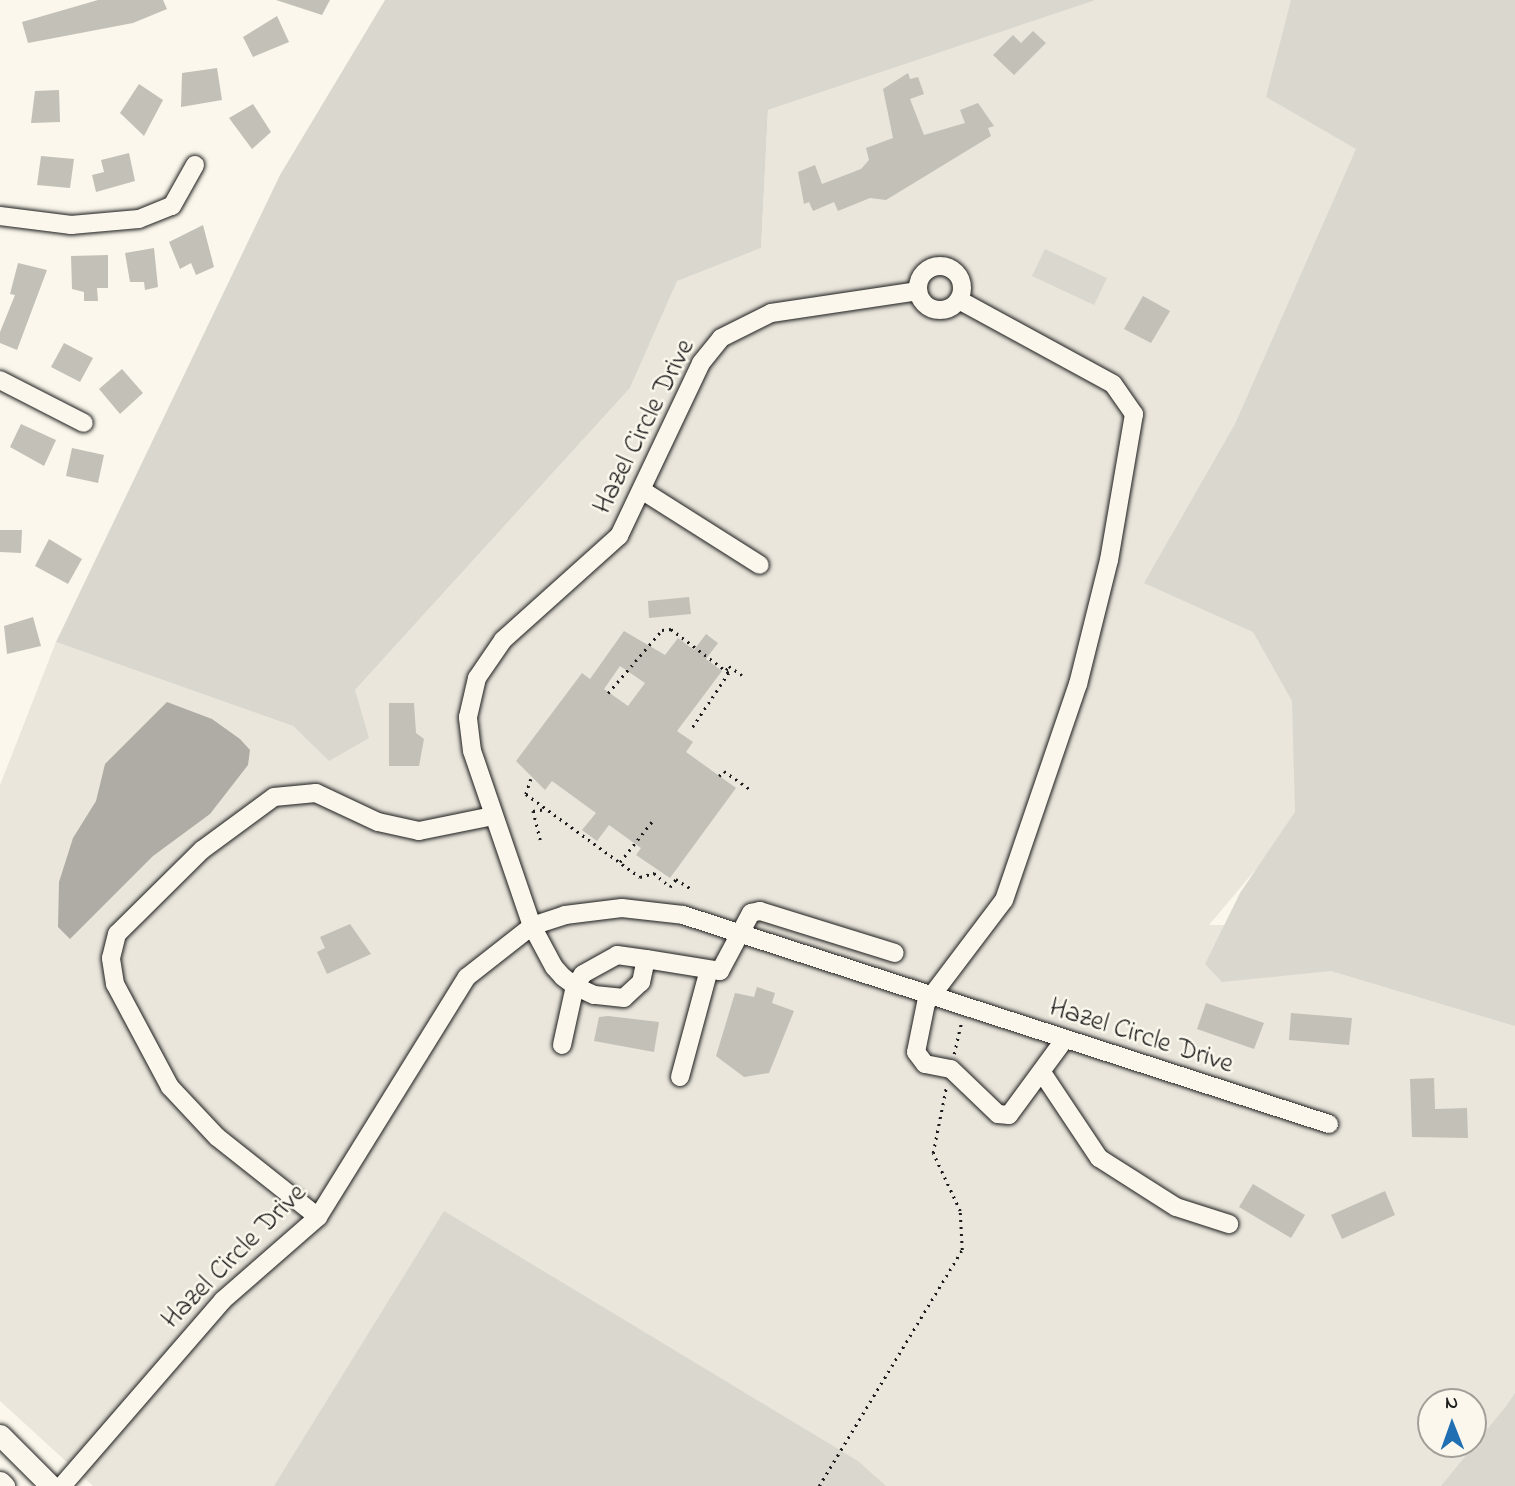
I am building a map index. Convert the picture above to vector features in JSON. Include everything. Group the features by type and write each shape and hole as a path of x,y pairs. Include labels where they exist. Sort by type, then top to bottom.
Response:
{"main road":[{"path":"0,1435 51,1486"}],"street":[{"path":"0,216 71,225 139,219 172,206 195,166"},
{"path":"947,267 962,281 960,300 936,310 918,291 926,271 947,267"},
{"name":"Hazel Circle Drive","path":"532,926 493,816 469,736 477,678 503,640 619,536 643,491 701,363 737,326 771,313 918,291"},
{"path":"960,300 1113,384 1130,402 1135,427 1089,648 1003,900 937,997 926,1003 916,1052 925,1064 951,1069 998,1114 1009,1115 1043,1074 1064,1040"},
{"path":"0,380 85,423"},
{"path":"643,491 760,565"},
{"path":"318,1217 217,1137 170,1087 115,984 111,958 117,934 202,850 274,797 316,793 378,822 419,831 493,816"},
{"name":"Hazel Circle Drive","path":"62,1486 223,1300 318,1217 448,1001 490,955 532,926 622,908 684,915 859,974 1329,1124"},
{"path":"562,1045 575,986 607,958 646,959 708,973 725,967 751,913 760,911 895,953"},
{"path":"532,926 554,967 575,986 624,998 641,982 646,959"},
{"path":"859,974 868,944"},
{"path":"680,1077 708,973"},
{"path":"1043,1074 1099,1158 1176,1207 1229,1224"}],"path":[{"path":"608,692 662,630 671,629 726,670"},
{"path":"691,730 729,666 741,675"},
{"path":"719,776 724,771 751,790"},
{"path":"531,779 526,794 640,877 654,873 670,887 676,879 690,888"},
{"path":"540,840 533,811 546,809"},
{"path":"620,862 654,819"},
{"path":"819,1486 962,1250 960,1211 933,1153 934,1127 951,1069 964,1006"}],"shaded area":[{"path":"385,0 1096,0 768,110 761,248 677,281 630,388 355,690 369,738 329,761 293,726 56,642 280,175"},
{"path":"1096,0 1349,0 1422,130 1314,800 1209,925 1336,925 1515,983 1515,1402 1487,1435 1487,1388 1417,1388 1417,1458 1467,1458 1443,1486 93,1486 0,1401 0,785 56,642 293,726 329,761 355,690 630,388 677,280 761,248 768,110"},
{"path":"1291,0 1515,0 1515,1026 1331,971 1222,982 1205,964 1240,893 1295,812 1292,701 1253,632 1144,583 1235,424 1356,149 1266,97"},
{"path":"1045,249 1107,278 1094,305 1032,276"},
{"path":"167,702 212,719 240,739 250,750 248,765 210,814 153,856 70,939 58,927 59,882 73,838 96,801 105,764"},
{"path":"444,1211 858,1461 886,1486 274,1486"},
{"path":"1515,1393 1515,1486 1441,1486 1464,1458 1487,1458 1487,1430"}],"building":[{"path":"98,0 163,0 167,9 133,23 28,43 22,22"},
{"path":"276,0 330,0 322,15"},
{"path":"277,16 289,42 253,57 243,37"},
{"path":"1033,31 1046,43 1014,75 993,55 1013,35 1021,43"},
{"path":"217,68 222,100 181,107 182,73"},
{"path":"908,73 910,79 918,77 924,94 910,99 924,135 965,123 960,110 978,103 994,126 988,128 991,136 886,200 870,198 838,211 834,202 813,211 809,202 804,204 798,172 815,165 822,184 861,169 869,160 866,148 893,138 883,89"},
{"path":"139,84 163,100 144,136 120,113"},
{"path":"59,90 60,122 31,123 35,91"},
{"path":"253,104 271,132 252,149 229,118"},
{"path":"129,153 135,181 96,192 92,175 104,172 101,160"},
{"path":"41,156 74,159 70,188 37,185"},
{"path":"203,225 214,267 196,275 191,263 180,269 169,242"},
{"path":"154,248 158,287 145,290 144,282 130,282 125,253"},
{"path":"108,255 108,288 97,288 98,301 84,301 84,292 72,289 71,256"},
{"path":"18,263 47,270 17,350 0,343 0,332 15,295 10,294"},
{"path":"1143,296 1170,311 1151,343 1124,329"},
{"path":"64,343 93,358 80,382 51,367"},
{"path":"122,369 143,393 120,414 99,389"},
{"path":"21,424 56,440 44,466 10,447"},
{"path":"72,448 104,455 98,483 66,476"},
{"path":"0,530 22,530 21,553 0,552"},
{"path":"49,539 82,559 68,584 35,566"},
{"path":"689,597 691,614 649,618 648,601"},
{"path":"33,617 41,646 7,654 4,626"},
{"path":"624,631 665,655 678,638 694,650 706,634 718,643 706,659 722,671 677,731 693,742 686,752 736,788 670,878 636,855 641,848 609,825 597,841 582,830 596,813 552,781 545,790 516,761 582,673 590,679","holes":["620,666 645,683 628,706 604,689"]},
{"path":"389,703 414,703 416,733 424,739 419,766 389,766"},
{"path":"350,924 371,954 327,974 317,952 325,948 320,937"},
{"path":"757,987 775,993 772,1003 794,1011 769,1073 744,1077 716,1056 735,993 754,997"},
{"path":"1206,1003 1264,1023 1254,1049 1197,1029"},
{"path":"1291,1013 1352,1018 1349,1045 1289,1040"},
{"path":"599,1017 659,1022 654,1052 594,1041"},
{"path":"1434,1078 1435,1109 1467,1108 1468,1138 1412,1137 1410,1079"},
{"path":"1253,1184 1305,1215 1291,1238 1239,1207"},
{"path":"1385,1191 1395,1215 1342,1239 1331,1215"}]}
